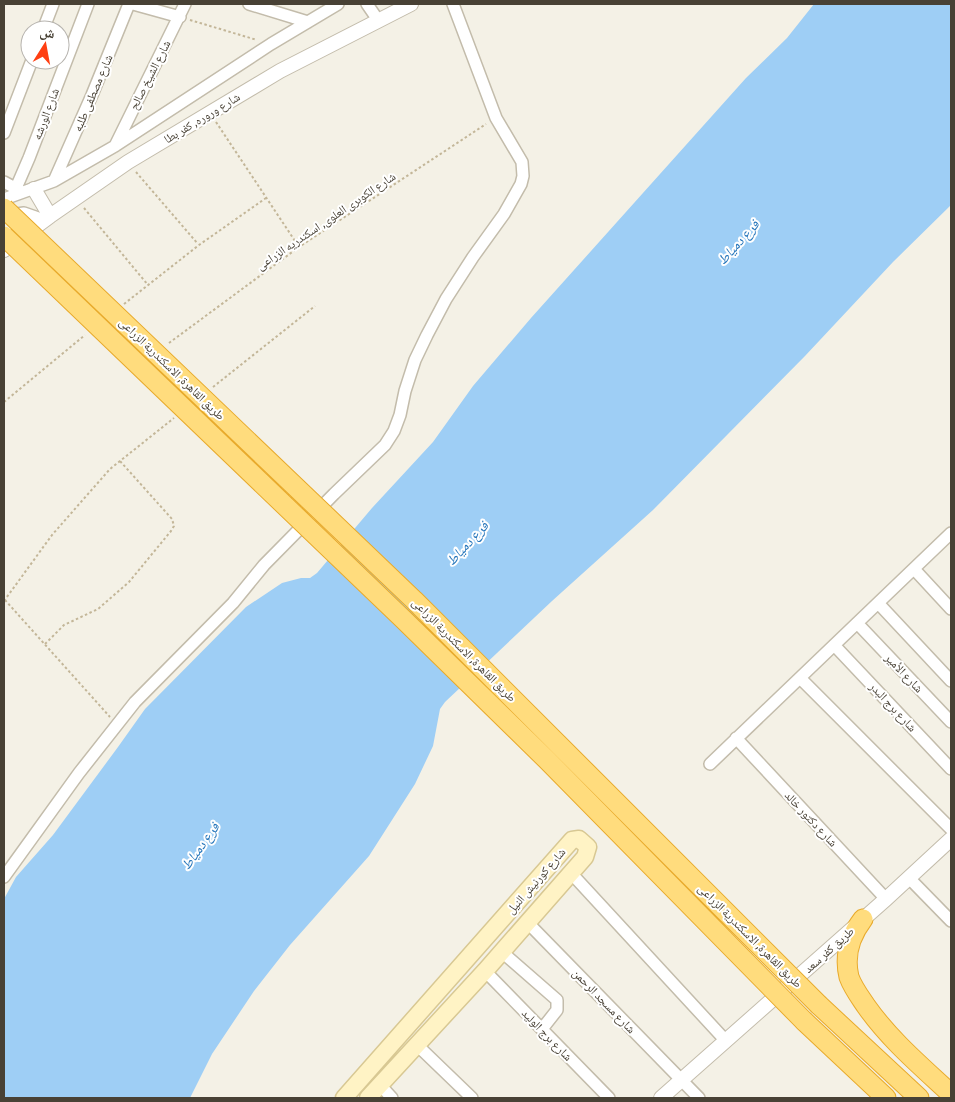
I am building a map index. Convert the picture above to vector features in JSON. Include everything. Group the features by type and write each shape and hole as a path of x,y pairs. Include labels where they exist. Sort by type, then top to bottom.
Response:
{"highway":[{"name":"طريق القاهرة, الاسكندرية الزراعى","path":"9,197 819,1005 919,1098"},
{"name":"طريق القاهرة, الاسكندرية الزراعى","path":"4,236 520,733 804,1021 886,1098"},
{"path":"863,920 853,934 848,950 847,967 852,985 873,1015 894,1040 951,1094"}],"main road":[{"name":"شارع كورنيش النيل","path":"344,1098 572,840 576,838 588,847 585,857 571,874 417,1045 379,1093"},
{"path":"360,1080 379,1093"}],"street":[{"path":"47,20 53,4"},
{"name":"شارع الورشه","path":"9,197 29,158 88,4"},
{"path":"131,4 180,17"},
{"name":"شارع مصطفى طلبه","path":"54,181 131,4"},
{"name":"شارع الشيخ صالح","path":"115,146 185,4"},
{"path":"249,4 308,22"},
{"path":"4,182 9,197 54,181 115,146 272,44 338,4"},
{"path":"366,4 378,20"},
{"name":"شارع وروره, كفر بطا","path":"4,250 128,162 280,72 411,4"},
{"path":"4,876 79,773 135,702 233,604 264,565 385,445 394,432 415,360 427,335 446,298 504,214 521,184 524,169 522,162 496,118 453,4"},
{"path":"4,133 28,70"},
{"path":"34,189 47,218"},
{"path":"4,217 14,213 24,213 47,218"},
{"path":"710,764 951,533"},
{"path":"914,569 951,608"},
{"path":"878,603 951,681"},
{"name":"شارع الأمير","path":"857,624 951,722"},
{"name":"شارع برج البدر","path":"834,645 951,769"},
{"path":"800,678 951,829"},
{"name":"شارع دكتور خالد","path":"736,738 886,899"},
{"name":"طريق كفر سعد","path":"660,1098 726,1042 951,839"},
{"path":"571,874 726,1042"},
{"path":"909,878 951,921"},
{"name":"شارع مسجد الرحمن","path":"528,923 699,1098"},
{"path":"502,952 557,1000 557,1010 542,1029"},
{"name":"شارع برج الوليد","path":"485,971 609,1098"},
{"path":"417,1045 472,1098"}],"path":[{"path":"180,17 272,44"},
{"path":"210,114 299,247"},
{"name":"شارع الكوبرى العلوى, اسكندريه الزراعى","path":"169,343 299,247 496,118"},
{"path":"128,162 199,245"},
{"path":"75,198 148,285"},
{"path":"118,310 199,245 266,198"},
{"path":"214,387 315,306"},
{"path":"4,402 87,334"},
{"path":"117,724 4,600 52,535 110,469 175,418"},
{"path":"45,644 64,625 98,609 129,582 174,526 172,519 120,461"}],"water":[{"name":"فرع دمياط","path":"814,4 951,4 951,205 893,262 805,356 653,510 552,601 445,702 440,709 433,746 415,784 369,856 290,945 254,991 212,1054 190,1098 4,1098 4,899 16,877 53,835 145,709 246,607 282,583 301,578 310,578 317,573 372,508 433,442 473,386 531,318 746,78 787,38"}]}
